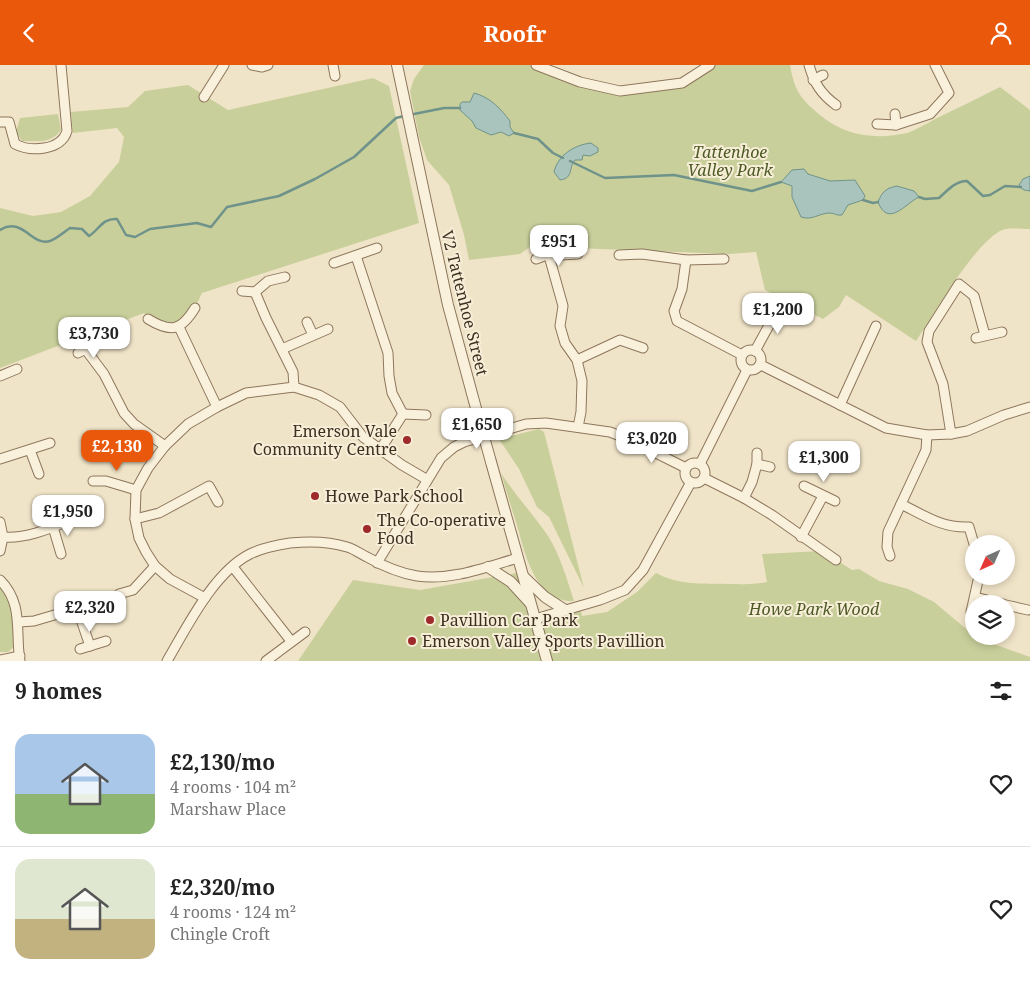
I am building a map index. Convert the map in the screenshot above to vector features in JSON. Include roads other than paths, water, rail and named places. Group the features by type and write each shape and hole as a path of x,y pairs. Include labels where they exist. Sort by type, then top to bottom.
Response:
{"street":[{"path":"0,122 9,123 15,144 24,149 39,149 56,144 67,131 61,65"},
{"path":"204,97 224,65"},
{"path":"252,65 262,67 268,65"},
{"path":"334,65 335,77"},
{"name":"V2 Tattenhoe Street","path":"397,65 448,305 547,661"},
{"path":"536,65 580,82 620,91 682,83 710,65"},
{"path":"809,65 814,80 824,96 836,105"},
{"path":"877,123 896,125 930,114 949,93 935,65"},
{"path":"814,80 823,75"},
{"path":"895,114 896,125"},
{"path":"334,263 377,248"},
{"path":"619,255 642,253 686,260 724,259"},
{"path":"536,259 578,254"},
{"path":"356,256 388,353 392,393 403,414"},
{"path":"549,257 563,306 560,326 565,343 577,359 582,381 581,412 578,427"},
{"path":"686,260 682,289 674,311 677,321 742,355"},
{"path":"242,291 255,292 268,281 285,277"},
{"path":"951,434 943,383 927,342 929,331 959,284 974,295 981,336 1002,331"},
{"path":"255,292 292,372 294,387"},
{"path":"755,351 779,307"},
{"path":"148,319 165,327 179,327 187,320 195,308"},
{"path":"308,321 313,335"},
{"path":"840,405 876,326"},
{"path":"179,327 216,407"},
{"path":"282,349 328,329"},
{"path":"577,359 620,340 643,348"},
{"path":"99,342 82,351 104,374 124,413 134,424 165,446"},
{"path":"747,351 755,351 760,356 761,365 754,370 747,370 740,361 742,355 747,351"},
{"path":"761,365 886,428 927,435 967,431 1004,415 1030,407"},
{"path":"2,378 18,369"},
{"path":"700,464 747,370"},
{"path":"205,598 170,579 155,566 146,553 139,538 135,519 136,490 148,468 165,446 188,424 216,407 246,393 294,387 320,395 340,407 363,437 426,479"},
{"path":"403,414 426,415"},
{"path":"380,450 403,414"},
{"path":"377,563 440,458 464,441 526,424 546,423 610,432 686,468"},
{"path":"890,556 887,547 888,532 926,450 927,435"},
{"path":"0,459 50,443"},
{"path":"30,450 39,474"},
{"path":"744,498 752,482 757,464 757,453"},
{"path":"686,468 691,464 700,464"},
{"path":"686,468 686,478 691,482 700,482 705,472 700,464"},
{"path":"757,464 770,467"},
{"path":"93,481 106,477 136,490"},
{"path":"704,477 772,515 836,560"},
{"path":"535,619 600,600 625,590 643,571 691,482"},
{"path":"135,519 159,513 209,486 218,502"},
{"path":"804,486 835,501"},
{"path":"181,490 185,500"},
{"path":"801,537 823,496"},
{"path":"901,503 940,524 969,527 971,535"},
{"path":"3,537 19,537 73,519"},
{"path":"0,522 3,537 0,551"},
{"path":"53,527 61,554"},
{"path":"167,661 205,598 233,567 250,554 277,545 308,541 330,543 349,547 397,572 431,577 458,574 518,558"},
{"path":"119,594 133,590 155,566"},
{"path":"233,567 291,641"},
{"path":"488,567 511,582 532,606"},
{"path":"524,577 545,597 565,610"},
{"path":"0,580 12,598 16,609 20,659 0,660"},
{"path":"18,622 34,621 96,603"},
{"path":"1015,607 1028,610"},
{"path":"77,608 90,646"},
{"path":"266,661 305,632"},
{"path":"80,649 106,641"}],"water":[{"path":"474,93 490,100 499,108 510,121 510,127 514,133 509,136 501,132 491,135 476,128 472,121 460,110 460,104 462,102 470,102"},
{"path":"591,143 598,148 598,152 590,156 583,155 582,160 575,160 569,175 560,180 554,172 563,156 579,146"},
{"path":"804,169 808,174 830,181 855,180 865,196 863,200 848,205 842,215 830,213 809,218 801,217 792,197 792,186 781,182 792,170"},
{"path":"1030,176 1030,191 1024,190 1019,185 1023,179"},
{"path":"897,186 914,191 919,197 897,212 887,213 882,210 878,202 885,191"}],"waterway":[{"path":"409,115 444,108 460,108"},
{"path":"0,230 15,227 44,242 53,240 70,228 82,229 89,236 104,222 112,219 117,219 126,235 135,237 150,229 197,223 211,227 227,207 279,196 315,179 354,157 396,118 404,116"},
{"path":"514,133 538,139 553,153 563,158"},
{"path":"570,161 605,178 674,175 752,191 781,182"},
{"path":"919,197 925,199 939,198 963,181 967,181 983,196 990,195 1005,186 1021,187"},
{"path":"863,200 873,203 878,202"}],"place":[{"name":"Emerson Vale Community Centre","path":"407,440"},
{"name":"Howe Park School","path":"315,496"},
{"name":"The Co-operative Food","path":"367,529"},
{"name":"Pavillion Car Park","path":"430,620"},
{"name":"Emerson Valley Sports Pavillion","path":"412,641"}],"park label":[{"name":"Tattenhoe Valley Park","path":"730,161"},
{"name":"Howe Park Wood","path":"814,609"}]}
